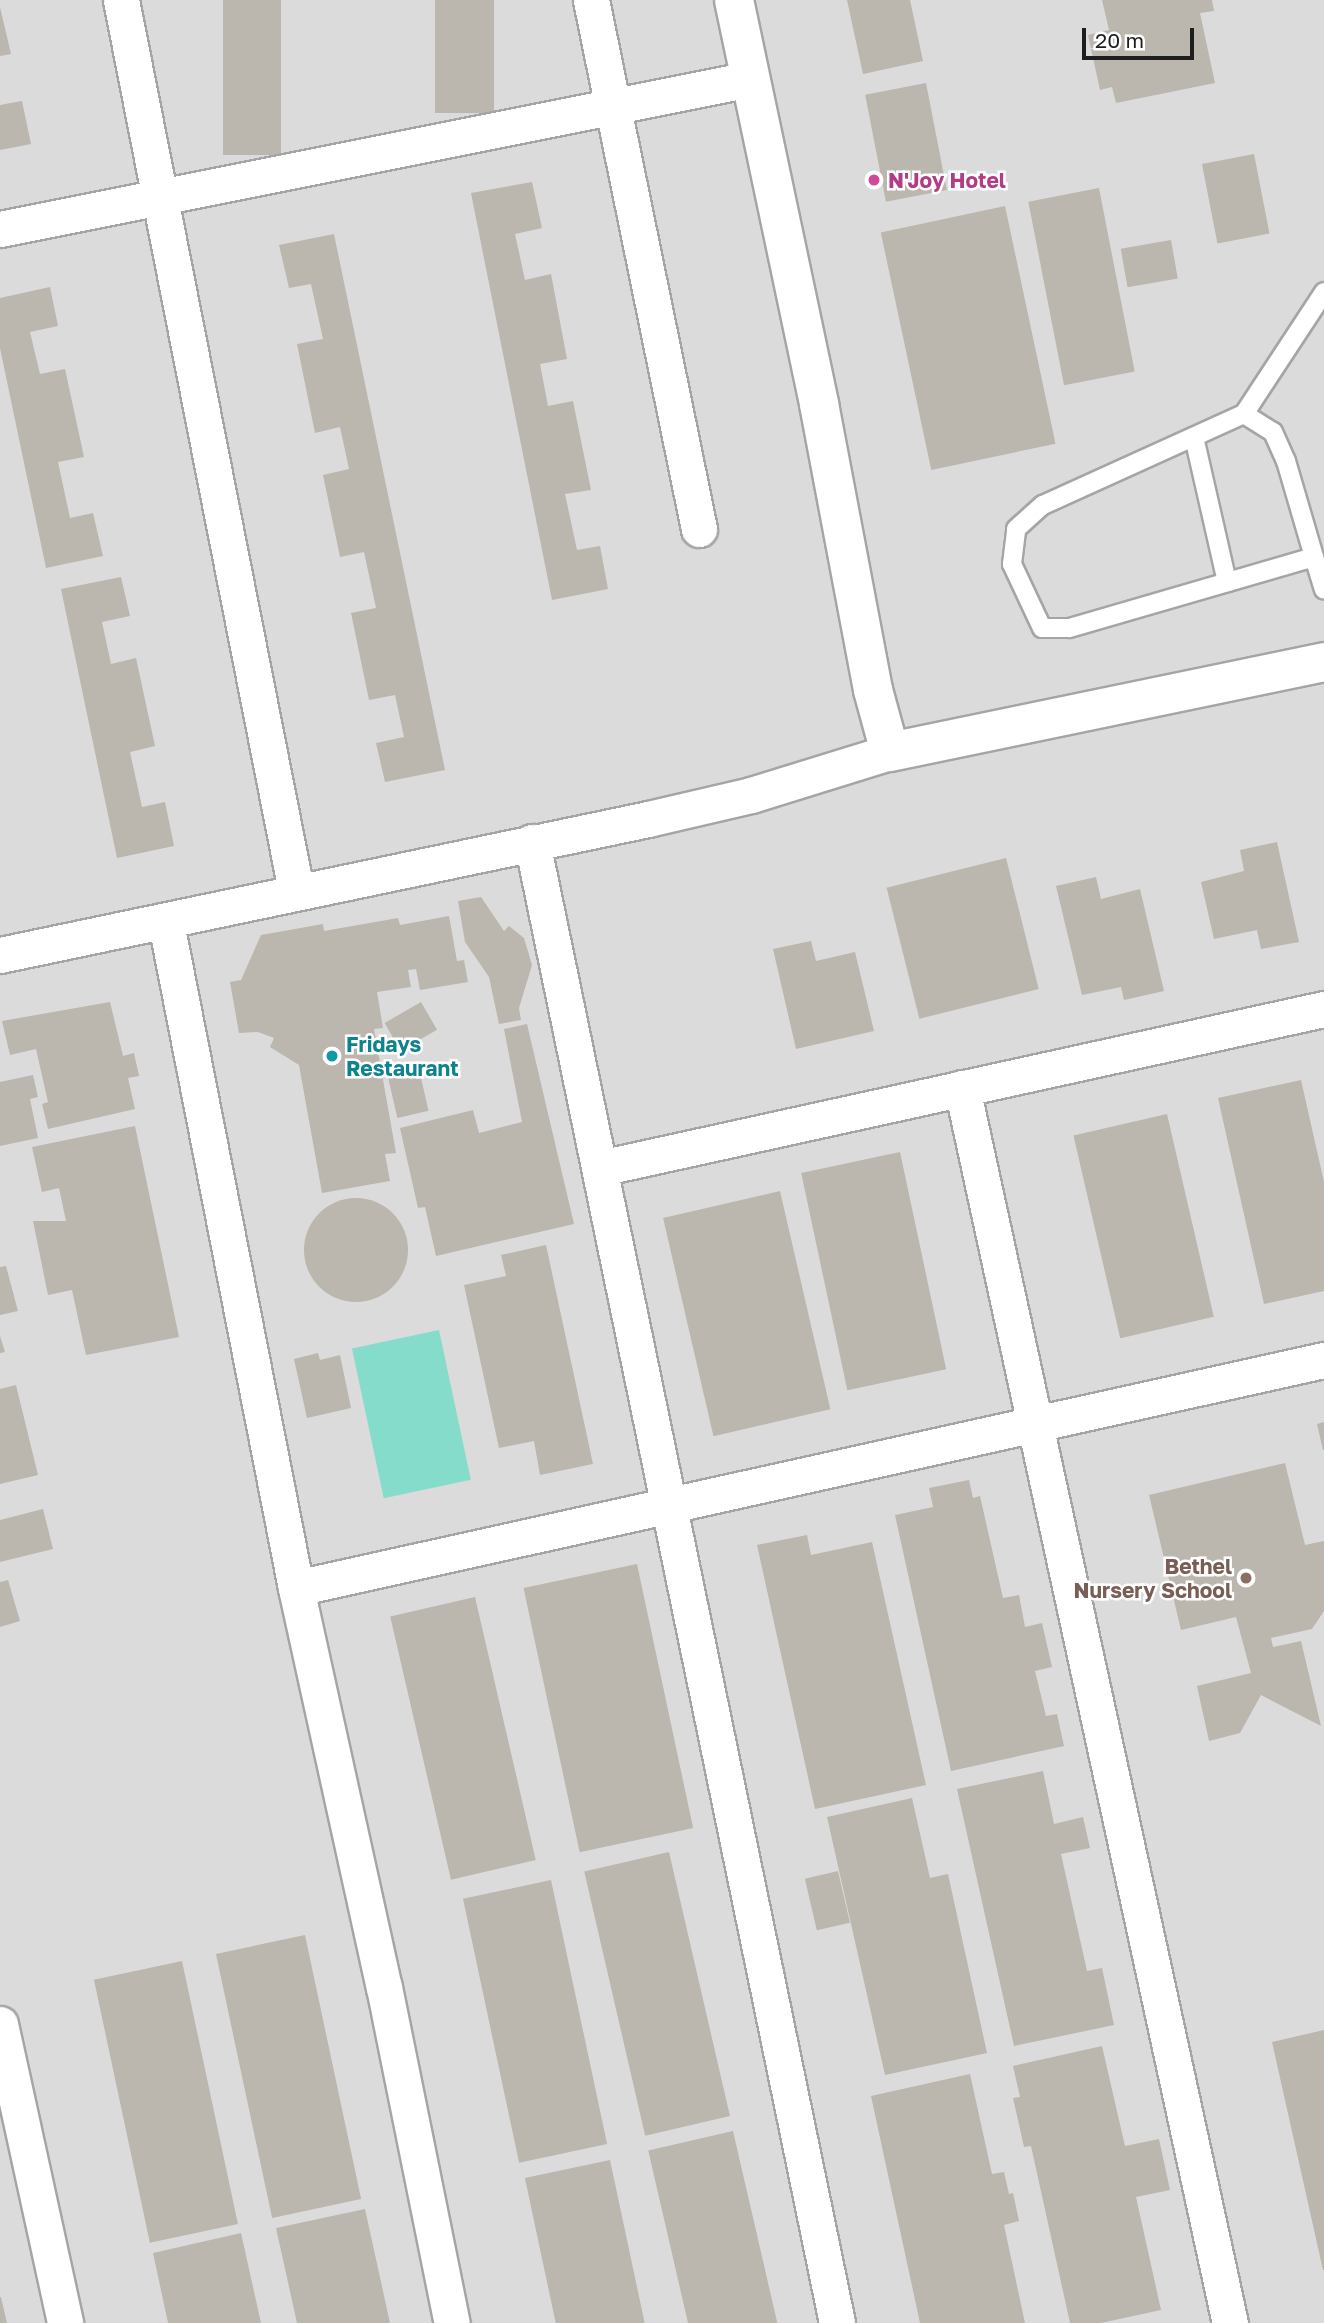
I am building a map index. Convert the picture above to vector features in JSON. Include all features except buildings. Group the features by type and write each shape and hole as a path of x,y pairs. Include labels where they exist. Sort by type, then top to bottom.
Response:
{"street":[{"path":"121,0 296,890"},
{"path":"591,0 699,529"},
{"path":"734,0 819,404 873,690 890,752"},
{"path":"0,229 750,79"},
{"path":"0,955 166,923 296,890 751,795 890,752 1324,662"},
{"path":"532,842 837,2323"},
{"path":"166,923 296,1588 384,1987 452,2323"},
{"path":"600,1168 1324,1009"},
{"path":"962,1088 1037,1421 1230,2323"},
{"path":"296,1588 1037,1421 1324,1360"},
{"path":"0,2024 65,2323"}],"lane":[{"path":"1314,557 1069,628 1042,628 1012,564 1016,529 1043,505 1244,414 1324,292"},
{"path":"1244,414 1273,432 1286,461 1324,590"},
{"path":"1194,437 1227,582"}],"shaded area":[{"path":"0,0 1324,0 1324,2323 0,2323"},
{"path":"439,1330 471,1480 384,1498 352,1349"}],"place":[{"name":"N'Joy Hotel","path":"874,180"},
{"name":"Fridays Restaurant","path":"332,1056"},
{"name":"Bethel Nursery School","path":"1246,1578"}]}
